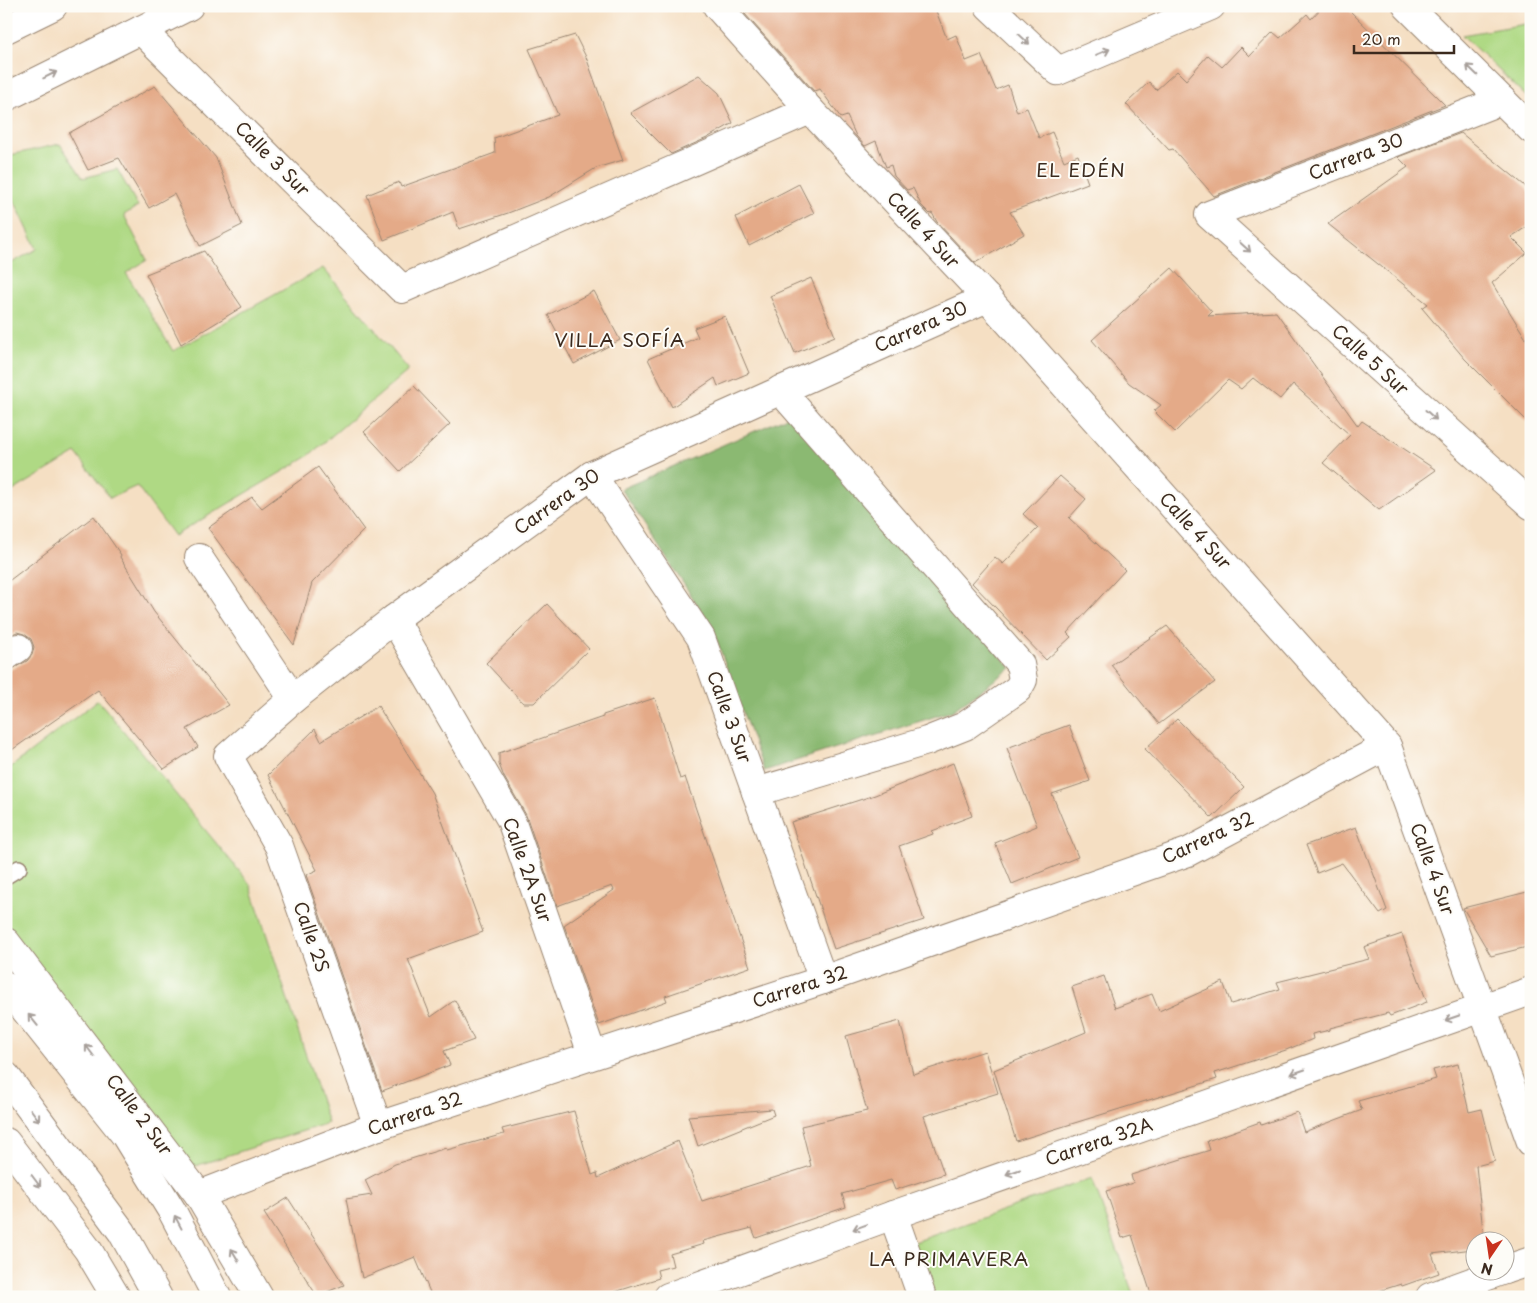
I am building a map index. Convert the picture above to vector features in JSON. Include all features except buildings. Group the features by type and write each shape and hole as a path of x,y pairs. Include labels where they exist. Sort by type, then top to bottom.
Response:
{"street":[{"path":"6,29 53,6"},
{"path":"6,96 189,6"},
{"name":"Calle 4 Sur","path":"717,6 810,110 987,298 1387,746 1531,1142"},
{"path":"989,6 1058,71 1211,6"},
{"path":"1407,6 1531,130"},
{"name":"Calle 3 Sur","path":"141,30 402,289 810,110"},
{"name":"Carrera 30","path":"1209,214 1502,100"},
{"name":"Calle 5 Sur","path":"1209,214 1531,505"},
{"name":"Carrera 30","path":"228,756 293,699 394,619 592,475 987,298"},
{"path":"756,792 927,741 965,726 1018,690 1023,680 1020,664 780,390"},
{"name":"Calle 3 Sur","path":"592,475 701,638 823,980"},
{"path":"199,558 293,699"},
{"name":"Calle 2A Sur","path":"394,619 511,820 592,1054"},
{"name":"Carrera 32","path":"199,1195 378,1126 592,1054 823,980 1188,852 1387,746"},
{"name":"Calle 2S","path":"228,756 279,846 378,1126"},
{"name":"Calle 2 Sur","path":"6,942 199,1195 259,1297"},
{"path":"6,986 125,1135 172,1211 217,1297"},
{"name":"Carrera 32A","path":"668,1297 893,1215 1531,991"},
{"path":"6,1076 122,1232 158,1297"},
{"path":"6,1142 88,1250 116,1297"},
{"path":"893,1215 922,1297"},
{"path":"1514,1267 1531,1261"},
{"path":"1430,1297 1477,1280"}],"green space":[{"path":"1531,23 1531,101 1462,35"},
{"path":"60,144 83,178 117,169 138,206 124,215 147,260 126,273 173,351 323,268 409,370 307,457 174,536 137,486 110,498 76,453 6,495 6,266 37,249 6,183 6,156"},
{"path":"792,415 1011,668 952,711 764,771 712,627 621,489"},
{"path":"98,700 250,884 328,1123 186,1169 6,923 6,771"},
{"path":"1092,1178 1134,1297 931,1297 912,1243"}],"district":[{"name":"EL EDÉN","path":"1081,170"},
{"name":"VILLA SOFÍA","path":"620,340"},
{"name":"LA PRIMAVERA","path":"949,1259"}]}
